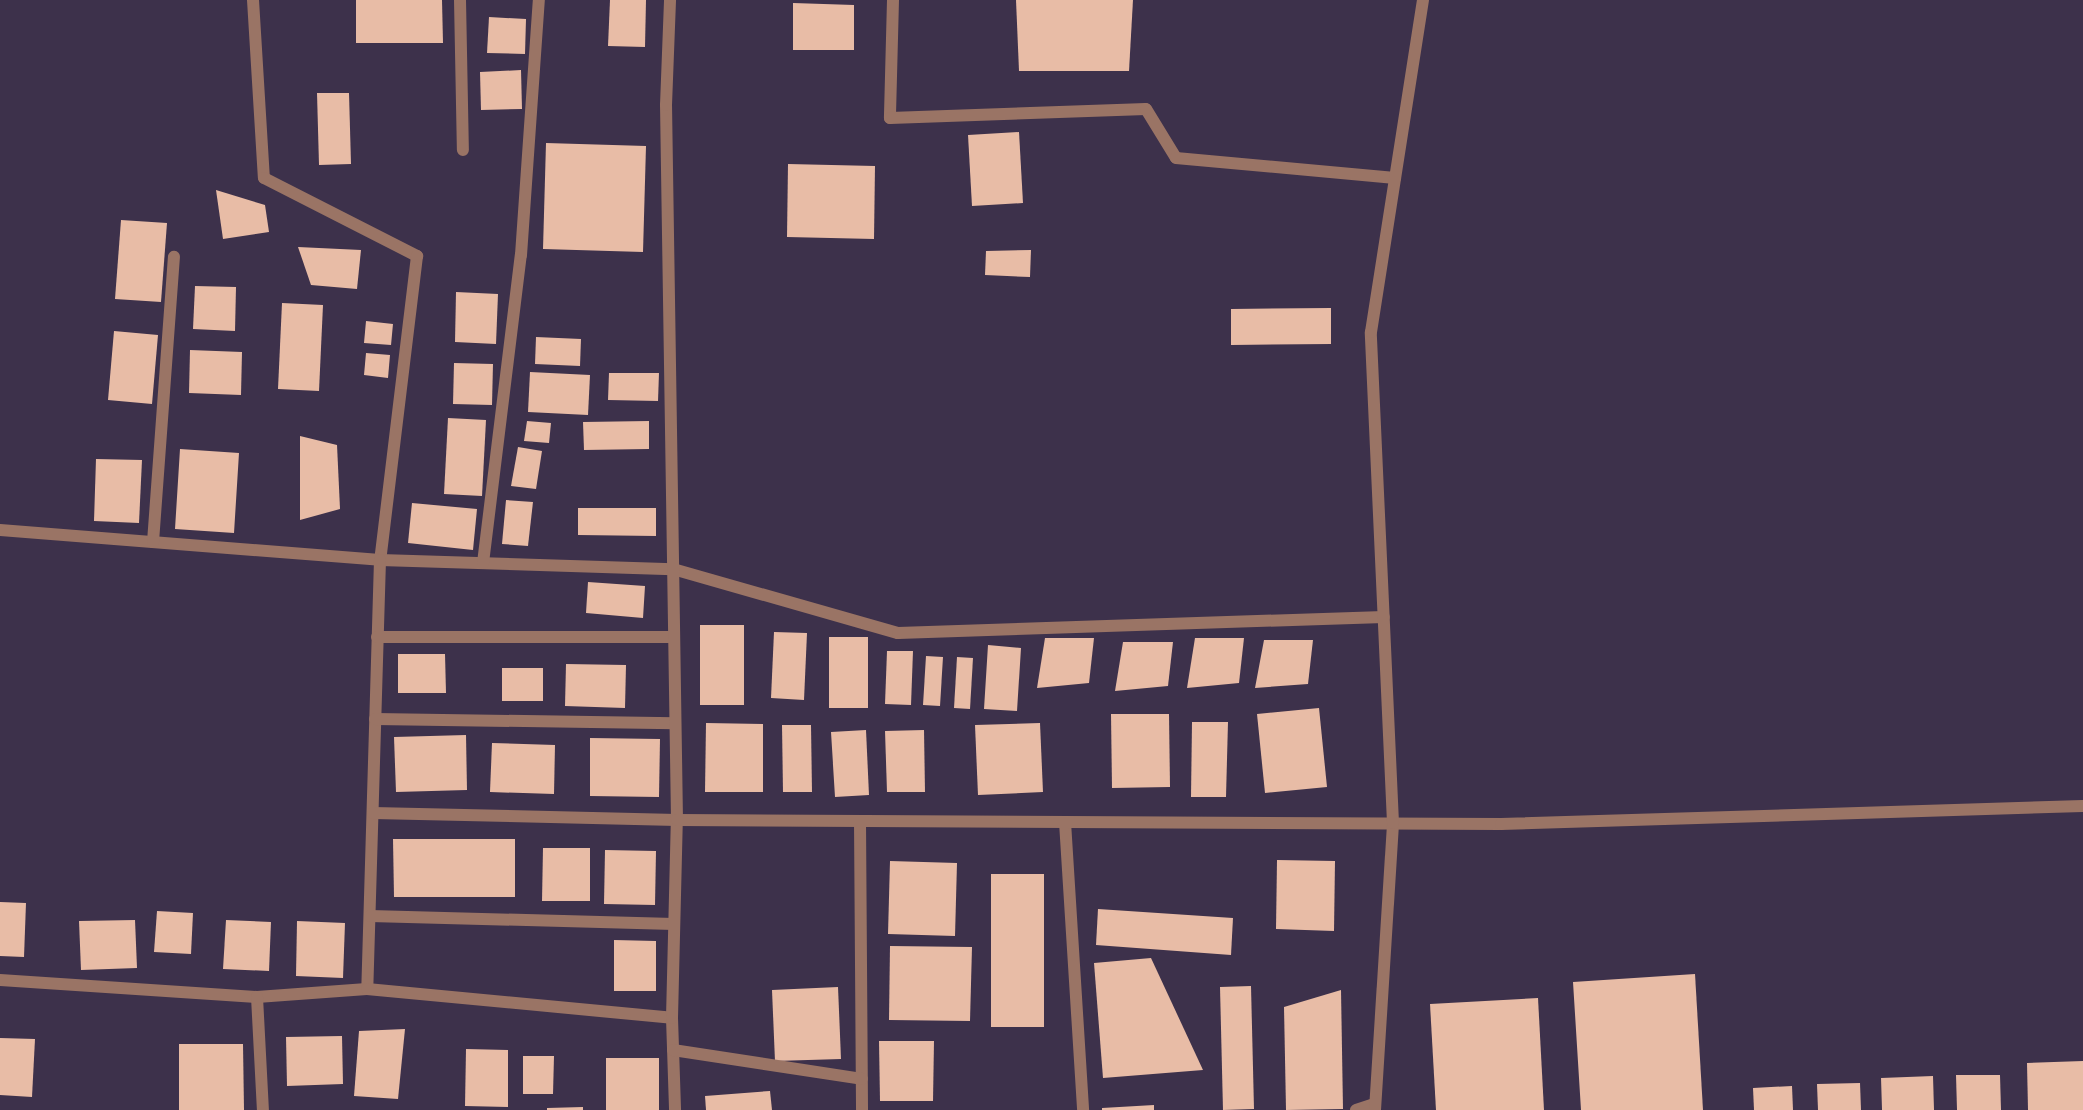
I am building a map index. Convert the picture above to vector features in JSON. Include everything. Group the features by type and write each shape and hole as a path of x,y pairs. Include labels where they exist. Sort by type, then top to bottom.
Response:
{"street":[{"path":"253,0 264,178 417,256 380,560 367,989"},
{"path":"460,0 463,150"},
{"path":"483,563 521,255 539,0"},
{"path":"670,0 666,105 677,820 672,1018 675,1110"},
{"path":"893,0 890,118 1146,110 1176,158 1395,178"},
{"path":"1356,1110 1375,1107 1393,823 1371,332 1423,0"},
{"path":"153,542 174,256"},
{"path":"0,530 380,560 673,569 898,633 1384,617"},
{"path":"377,637 674,637"},
{"path":"375,719 675,723"},
{"path":"373,813 677,820 1501,824 2083,806"},
{"path":"860,821 862,1110"},
{"path":"1065,822 1083,1110"},
{"path":"370,916 674,924"},
{"path":"0,980 257,997 367,989 672,1018"},
{"path":"257,997 263,1110"},
{"path":"673,1050 862,1079"}],"building":[{"path":"356,0 442,0 443,43 356,43"},
{"path":"610,0 646,0 645,47 608,46"},
{"path":"1016,0 1133,0 1129,71 1019,71"},
{"path":"793,3 854,5 854,50 793,50"},
{"path":"489,17 526,19 525,54 487,53"},
{"path":"521,70 522,109 481,110 480,72"},
{"path":"317,93 349,93 351,164 319,165"},
{"path":"1019,132 1023,203 972,206 968,135"},
{"path":"546,143 646,146 643,252 543,249"},
{"path":"788,164 875,166 874,239 787,237"},
{"path":"216,190 265,205 269,232 223,239"},
{"path":"121,220 167,223 161,302 115,299"},
{"path":"298,247 361,250 357,289 311,285"},
{"path":"1031,250 1030,277 985,275 986,251"},
{"path":"195,286 236,287 235,331 193,329"},
{"path":"456,292 498,294 496,344 455,342"},
{"path":"282,303 323,305 319,391 278,389"},
{"path":"1331,308 1331,344 1231,345 1231,309"},
{"path":"366,321 393,324 391,345 364,343"},
{"path":"114,331 158,335 152,404 108,400"},
{"path":"536,337 581,339 580,366 535,364"},
{"path":"190,350 242,352 241,395 189,393"},
{"path":"366,353 390,355 388,378 364,375"},
{"path":"454,363 493,364 492,405 453,404"},
{"path":"530,372 590,375 588,415 528,412"},
{"path":"609,373 659,373 658,401 608,400"},
{"path":"448,418 486,420 482,496 444,494"},
{"path":"527,421 551,423 549,443 524,441"},
{"path":"649,421 649,449 584,450 583,422"},
{"path":"300,436 337,445 340,509 300,520"},
{"path":"518,447 542,451 536,489 511,486"},
{"path":"180,449 239,453 234,533 175,529"},
{"path":"96,459 142,460 139,523 94,521"},
{"path":"506,500 533,502 528,546 502,544"},
{"path":"412,503 477,509 473,550 408,543"},
{"path":"578,508 656,508 656,536 578,535"},
{"path":"588,582 645,586 643,618 586,613"},
{"path":"700,625 744,625 744,705 700,705"},
{"path":"774,632 807,633 804,700 771,698"},
{"path":"829,637 868,637 868,708 829,708"},
{"path":"1045,638 1094,638 1089,683 1037,688"},
{"path":"1195,638 1244,638 1239,683 1187,688"},
{"path":"1264,640 1313,640 1308,684 1255,688"},
{"path":"1123,642 1173,642 1168,686 1115,691"},
{"path":"988,645 1021,648 1017,711 984,709"},
{"path":"887,651 913,651 911,705 885,704"},
{"path":"398,654 445,654 446,693 398,693"},
{"path":"926,656 943,657 940,706 923,705"},
{"path":"957,657 973,658 970,709 954,708"},
{"path":"566,664 626,665 625,708 565,706"},
{"path":"502,668 543,668 543,701 502,701"},
{"path":"1319,708 1327,787 1265,793 1257,714"},
{"path":"1111,714 1169,714 1170,787 1112,788"},
{"path":"1192,722 1228,722 1226,797 1191,797"},
{"path":"706,723 763,724 763,792 705,792"},
{"path":"1040,723 1043,792 978,795 975,725"},
{"path":"782,725 811,725 812,792 783,792"},
{"path":"866,730 869,795 835,797 831,732"},
{"path":"924,730 925,792 887,792 885,731"},
{"path":"466,735 467,790 396,792 394,737"},
{"path":"590,738 660,739 659,797 590,796"},
{"path":"492,743 555,745 554,794 490,792"},
{"path":"393,839 515,839 515,897 394,897"},
{"path":"543,848 590,848 590,901 542,901"},
{"path":"605,850 656,851 655,905 604,904"},
{"path":"1277,860 1335,861 1334,931 1276,929"},
{"path":"890,861 957,863 955,936 888,934"},
{"path":"991,874 1044,874 1044,1027 991,1027"},
{"path":"0,902 26,903 24,957 0,956"},
{"path":"1098,909 1233,918 1231,955 1096,945"},
{"path":"157,911 193,913 191,954 154,952"},
{"path":"135,920 137,968 81,970 79,921"},
{"path":"226,920 271,922 269,971 223,969"},
{"path":"297,921 345,923 343,978 296,976"},
{"path":"614,940 656,941 656,991 614,991"},
{"path":"890,946 972,947 970,1021 889,1020"},
{"path":"1151,958 1203,1070 1103,1078 1094,963"},
{"path":"1695,974 1703,1110 1581,1110 1573,982"},
{"path":"1251,986 1254,1109 1223,1110 1220,987"},
{"path":"838,987 841,1059 775,1061 772,990"},
{"path":"1341,990 1343,1109 1286,1110 1284,1007"},
{"path":"1538,998 1544,1110 1436,1110 1430,1004"},
{"path":"405,1029 398,1099 354,1096 359,1031"},
{"path":"342,1036 343,1084 287,1086 286,1037"},
{"path":"0,1038 35,1039 32,1097 0,1095"},
{"path":"879,1041 934,1041 933,1101 880,1101"},
{"path":"179,1044 243,1044 244,1110 179,1110"},
{"path":"466,1049 508,1050 508,1107 465,1106"},
{"path":"523,1056 554,1056 553,1094 523,1094"},
{"path":"606,1058 659,1058 659,1110 606,1110"},
{"path":"2083,1061 2083,1110 2028,1110 2027,1063"},
{"path":"1956,1075 2000,1075 2001,1110 1957,1110"},
{"path":"1933,1076 1934,1110 1882,1110 1881,1078"},
{"path":"1860,1083 1861,1110 1818,1110 1817,1084"},
{"path":"1792,1086 1793,1110 1754,1110 1753,1088"},
{"path":"770,1091 772,1110 706,1110 705,1096"},
{"path":"1154,1105 1154,1110 1102,1110 1102,1108"},
{"path":"583,1107 583,1110 547,1110 547,1108"}]}
